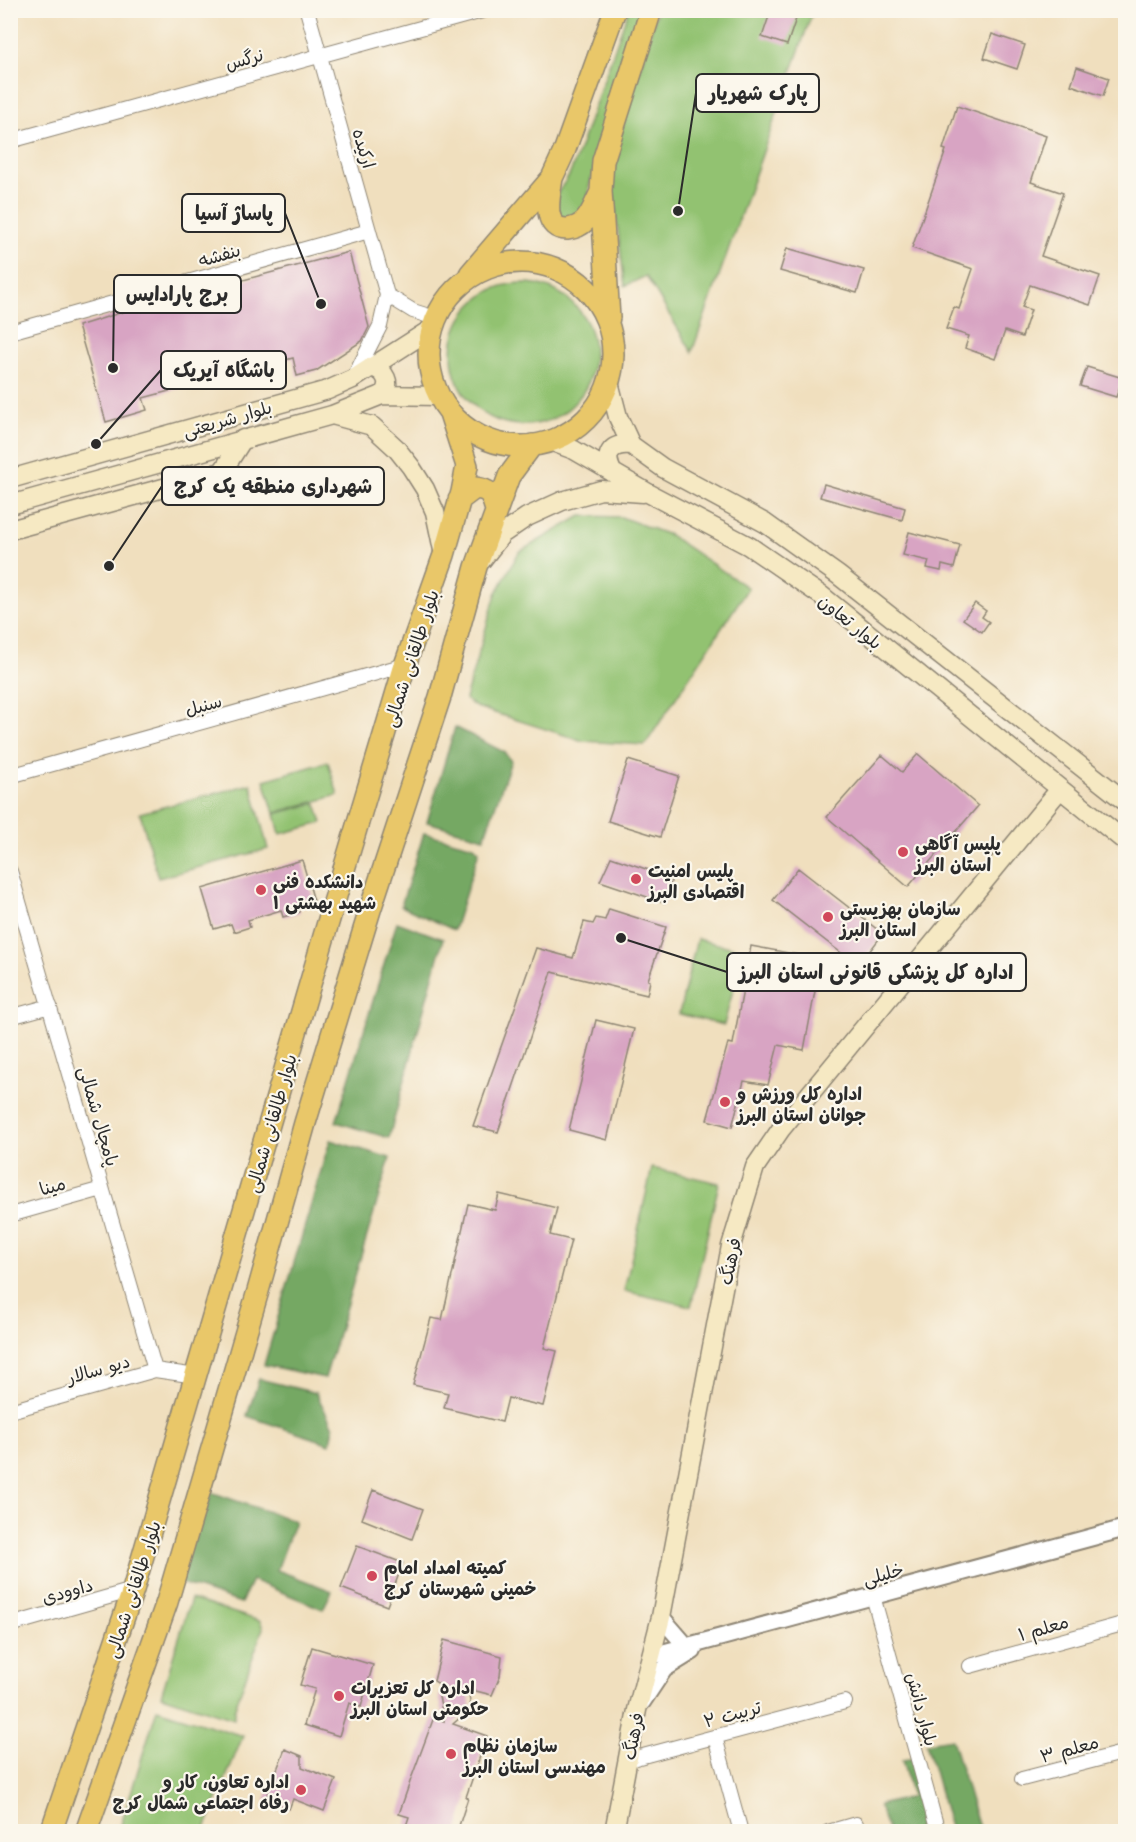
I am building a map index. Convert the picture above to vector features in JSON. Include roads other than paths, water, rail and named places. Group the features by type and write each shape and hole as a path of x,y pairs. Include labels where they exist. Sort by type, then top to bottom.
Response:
{"main road":[{"path":"615,10 564,152 552,178 447,297 433,323 428,352 430,374 444,405 471,431 495,442 513,446 541,443 570,432 587,418 600,401 609,382 613,353 609,325 601,191 603,160 651,10"},
{"path":"552,178 549,216 556,226 562,229 572,229 586,220 601,191"},
{"path":"464,280 486,268 511,262 536,262 560,270 582,283 598,302 609,325"},
{"name":"بلوار شریعتی","path":"10,479 328,390 353,379 433,323"},
{"path":"371,367 381,371 387,379 387,389 382,395"},
{"path":"609,382 618,417 631,446"},
{"name":"بلوار شریعتی","path":"10,505 332,415 382,395 444,405"},
{"name":"بلوار طالقانی شمالی","path":"51,1832 133,1590 405,665 444,555 467,466 444,405"},
{"path":"332,415 372,426 396,448 425,489 435,512 444,555"},
{"path":"10,530 222,472 243,440"},
{"name":"بلوار طالقانی شمالی","path":"86,1832 166,1602 309,1112 370,910 440,697 476,567 509,476 541,443"},
{"name":"بلوار تعاون","path":"541,443 574,450 650,494 749,546 822,596 1125,842"},
{"path":"613,473 608,464 609,453 622,444 631,446"},
{"name":"بلوار تعاون","path":"631,446 663,468 765,523 838,575 1125,802"},
{"path":"459,500 475,488 485,489 491,495 496,510"},
{"path":"476,567 502,534 528,517 562,501 601,490 650,494"},
{"name":"فرهنگ","path":"614,1832 637,1710 661,1617 731,1246 755,1167 781,1129 1060,789"},
{"path":"92,1711 124,1723"}],"street":[{"name":"ارکیده","path":"308,10 387,295 380,326 353,379"},
{"name":"نرگس","path":"10,141 486,10"},
{"name":"بنفشه","path":"10,333 369,231"},
{"path":"387,295 433,323"},
{"name":"سنبل","path":"10,776 405,665"},
{"name":"پامچال شمالی","path":"10,871 155,1370"},
{"path":"10,1017 50,1006"},
{"name":"مینا","path":"10,1215 102,1189"},
{"name":"دیو سالار","path":"10,1411 155,1370 196,1376"},
{"name":"خلیلی","path":"651,1656 1125,1528"},
{"name":"داوودی","path":"10,1625 133,1590"},
{"name":"بلوار دانش","path":"873,1596 938,1832"},
{"path":"661,1617 687,1647"},
{"name":"معلم ۱","path":"970,1666 1125,1623"},
{"path":"637,1710 664,1669 685,1655 726,1636"},
{"name":"تربیت ۲","path":"628,1760 845,1702"},
{"path":"715,1737 741,1832"},
{"name":"معلم ۳","path":"1022,1779 1125,1752"},
{"path":"828,1832 856,1824"}],"place":[{"name":"پارک شهریار","path":"678,211"},
{"name":"پاساژ آسیا","path":"321,304"},
{"name":"برج پارادایس","path":"113,368"},
{"name":"باشگاه آیریک","path":"96,444"},
{"name":"شهرداری منطقه یک کرج","path":"109,566"},
{"name":"پلیس آگاهی استان البرز","path":"903,852"},
{"name":"پلیس امنیت اقتصادی البرز","path":"636,879"},
{"name":"دانشکده فنی شهید بهشتی ۱","path":"261,890"},
{"name":"سازمان بهزیستی استان البرز","path":"828,917"},
{"name":"اداره کل پزشکی قانونی استان البرز","path":"621,938"},
{"name":"اداره کل ورزش و جوانان استان البرز","path":"725,1102"},
{"name":"کمیته امداد امام خمینی شهرستان کرج","path":"372,1576"},
{"name":"اداره کل تعزیرات حکومتی استان البرز","path":"339,1696"},
{"name":"سازمان نظام مهندسی استان البرز","path":"451,1754"},
{"name":"اداره تعاون، کار و رفاه اجتماعی شمال کرج","path":"301,1790"}]}
